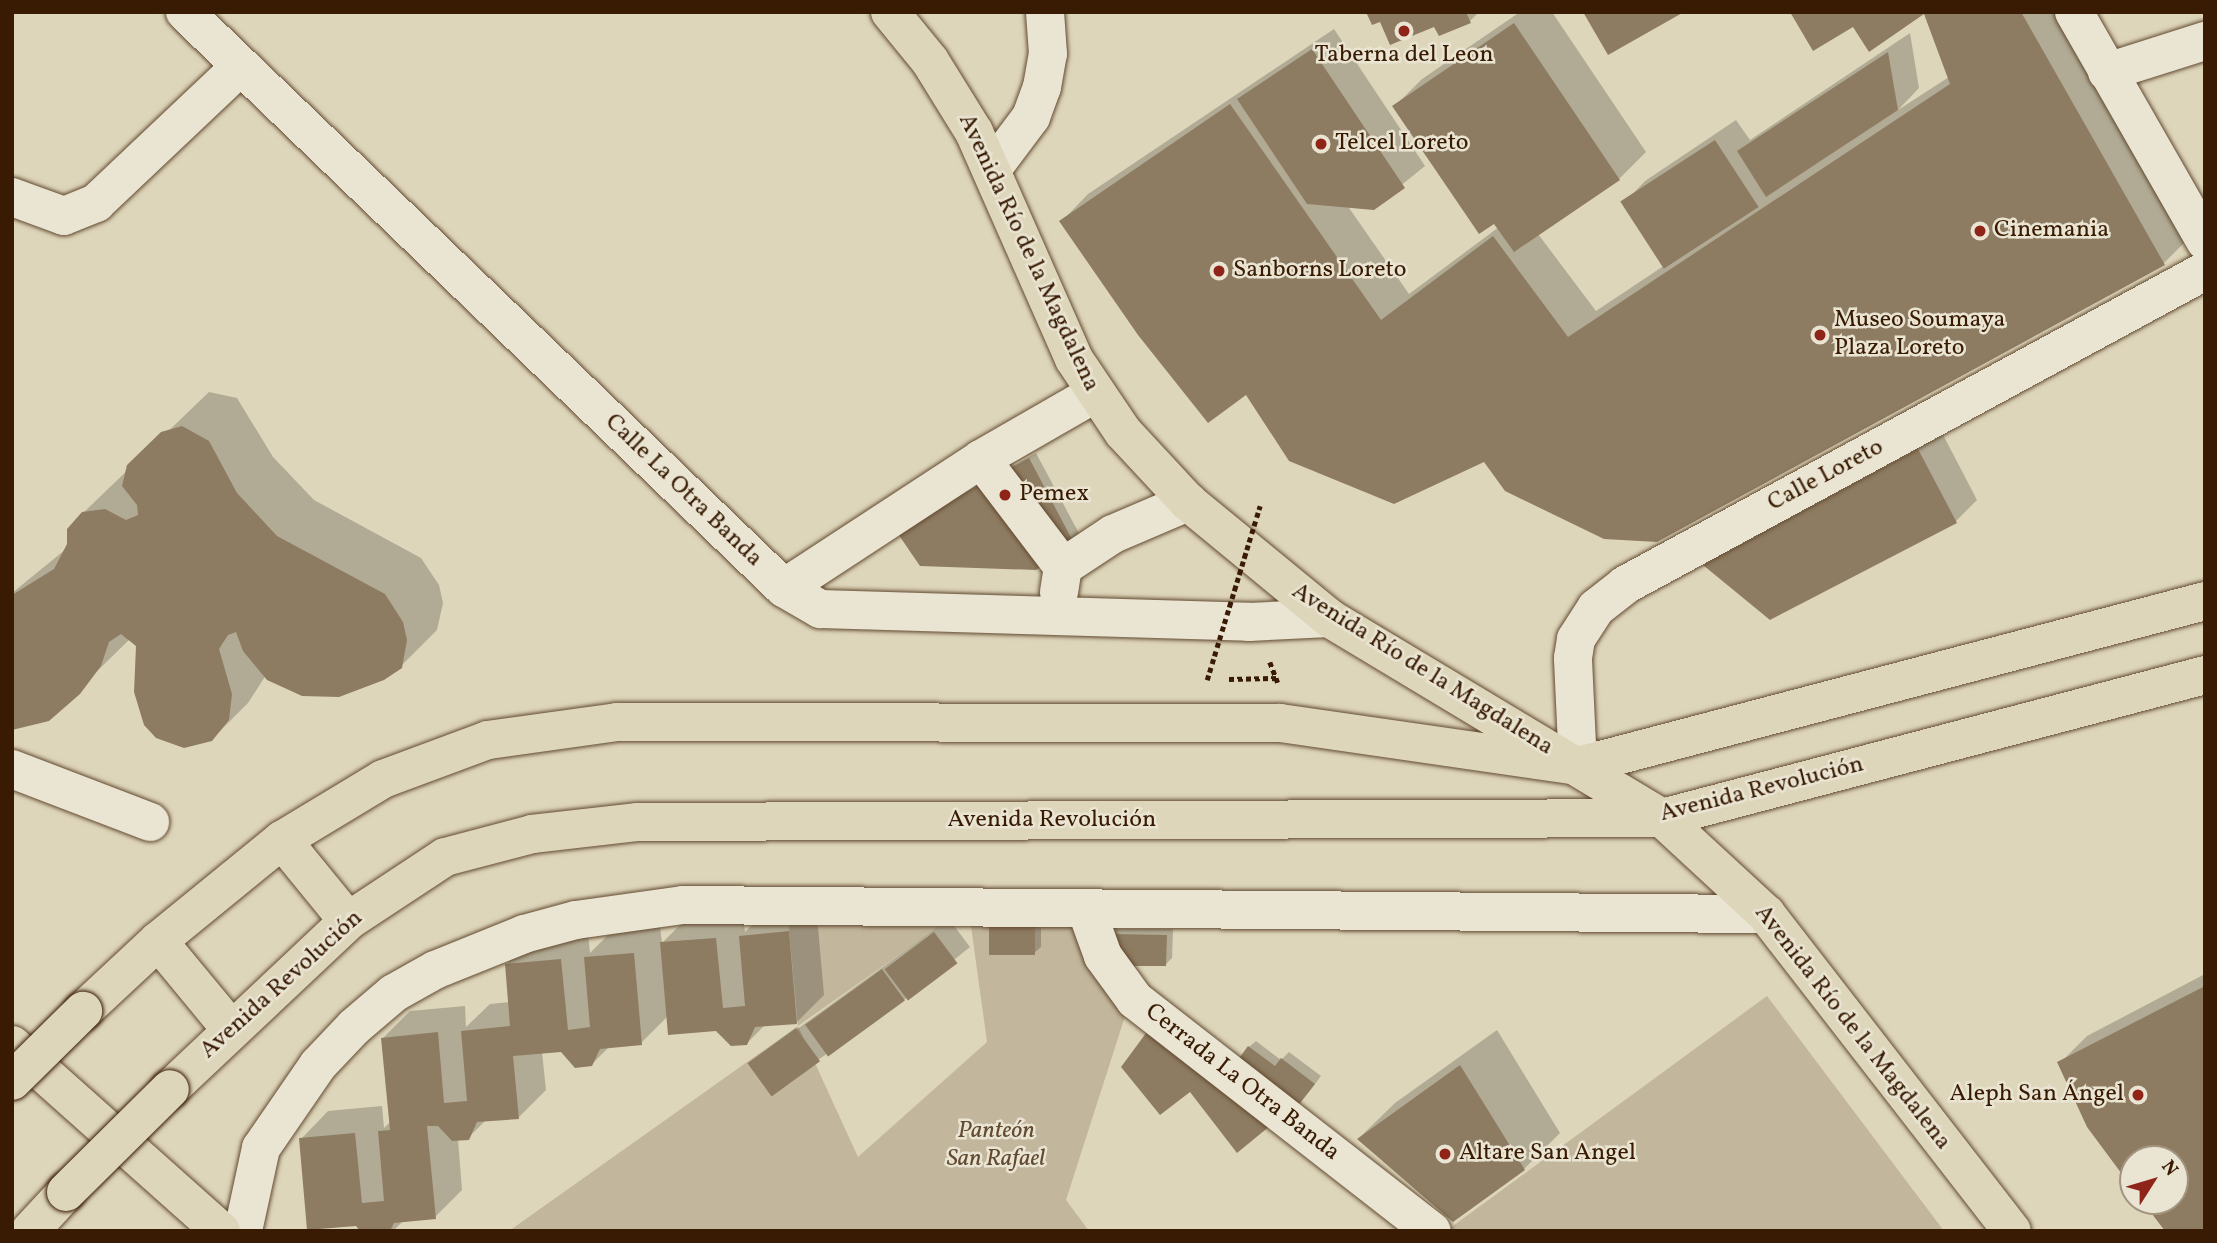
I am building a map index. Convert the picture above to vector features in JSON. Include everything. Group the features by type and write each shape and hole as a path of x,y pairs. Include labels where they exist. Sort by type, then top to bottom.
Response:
{"main road":[{"name":"Avenida Río de la Magdalena","path":"890,12 953,96 992,169 1094,394 1188,502 1329,618 1662,818 1766,914 2012,1231"},
{"path":"12,1082 158,941 282,840 383,779 488,740 617,722 1280,723 1578,766 2205,601"},
{"name":"Avenida Revolución","path":"30,1231 230,1028 348,921 445,857 531,834 638,822 1662,818 2205,675"},
{"path":"282,840 348,921"},
{"path":"158,941 230,1028"},
{"path":"12,1045 221,1231"}],"street":[{"name":"Calle La Otra Banda","path":"185,12 784,588 820,609 844,612 1249,622 1329,618"},
{"path":"992,169 1031,117 1042,87 1048,54 1045,12"},
{"path":"2074,12 2205,241"},
{"path":"2107,72 2205,41"},
{"path":"12,197 64,216 96,203 241,66"},
{"name":"Calle Loreto","path":"1578,766 1573,657 1576,639 1596,608 1625,586 2205,271"},
{"path":"784,588 981,459 1094,394"},
{"path":"981,459 1063,567 1055,617"},
{"path":"1063,567 1113,534 1188,502"},
{"path":"12,769 150,822"},
{"path":"243,1231 261,1148 318,1065 394,993 479,950 576,920 683,905 1766,914"},
{"name":"Cerrada La Otra Banda","path":"1086,909 1103,956 1135,1000 1432,1231"}],"path":[{"path":"1260,506 1208,680 1278,678"},
{"path":"1249,622 1278,678 1280,723"}],"green space":[{"path":"788,918 950,919 798,1026"},
{"name":"Panteón San Rafael","path":"970,919 989,919 989,955 1034,955 1035,919 1074,920 1128,1007 1066,1200 1089,1231 509,1231 798,1026 858,1157 987,1042"},
{"path":"1767,996 1944,1231 1446,1231"}],"building":[{"name":"Taberna del Leon","path":"1366,12 1466,12 1471,23 1439,36 1434,27 1390,45 1380,22 1372,25"},
{"path":"1583,12 1684,12 1608,55"},
{"path":"1790,12 2021,12 2165,265 1657,542 1604,539 1505,491 1484,462 1394,504 1289,461 1246,395 1208,423 1138,335 1059,221 1230,104 1381,320 1493,236 1568,337 1950,84 1924,14 1869,52 1853,27 1813,51"},
{"path":"1514,23 1620,180 1514,252 1494,224 1479,234 1392,106"},
{"name":"Telcel Loreto","path":"1312,49 1405,188 1374,210 1307,204 1237,99"},
{"path":"1888,52 1898,110 1766,197 1737,151"},
{"path":"1715,140 1759,207 1664,269 1620,202"},
{"path":"182,426 209,441 237,493 277,536 385,594 403,622 407,640 402,668 384,680 339,697 302,696 267,680 243,651 236,632 228,635 219,649 232,694 229,720 212,741 184,748 156,738 144,725 134,692 136,646 121,634 109,642 101,666 80,694 49,721 12,730 12,595 54,569 67,544 67,529 82,512 105,509 126,520 138,515 137,505 122,486 127,465 161,432"},
{"path":"1918,449 1957,523 1770,620 1703,565"},
{"name":"Pemex","path":"1029,458 1075,545 1036,570 920,566 896,531"},
{"path":"989,919 1035,919 1035,955 989,955"},
{"path":"789,931 797,1024 755,1027 747,1045 731,1046 716,1031 668,1035 660,942 716,938 723,1008 745,1006 739,936"},
{"path":"934,932 957,963 908,1000 884,969"},
{"path":"1112,934 1167,935 1166,966 1121,966"},
{"path":"634,953 642,1045 600,1049 592,1066 575,1068 561,1052 513,1056 519,1119 477,1122 469,1140 452,1141 438,1126 427,1126 436,1219 394,1223 390,1231 360,1231 356,1226 307,1230 299,1138 355,1133 362,1203 384,1201 378,1131 390,1130 381,1038 438,1032 444,1103 467,1101 461,1031 510,1026 505,964 561,959 568,1030 590,1027 584,957"},
{"path":"882,969 905,1001 828,1056 805,1025"},
{"name":"Aleph San Ángel","path":"2205,986 2205,1231 2165,1231 2153,1215 2189,1215 2189,1145 2119,1145 2119,1170 2087,1127 2057,1062"},
{"path":"1152,1025 1276,1121 1237,1153 1190,1092 1160,1115 1121,1067"},
{"path":"796,1028 820,1061 772,1096 747,1063"},
{"path":"1248,1046 1275,1066 1281,1058 1315,1084 1296,1108 1232,1068"},
{"name":"Altare San Angel","path":"1460,1065 1525,1170 1453,1222 1357,1139"}],"place":[{"name":"Taberna del Leon","path":"1404,31"},
{"name":"Telcel Loreto","path":"1321,144"},
{"name":"Cinemania","path":"1980,231"},
{"name":"Sanborns Loreto","path":"1219,271"},
{"name":"Museo Soumaya Plaza Loreto","path":"1820,335"},
{"name":"Pemex","path":"1005,495"},
{"name":"Aleph San Ángel","path":"2138,1095"},
{"name":"Altare San Angel","path":"1445,1154"}]}
